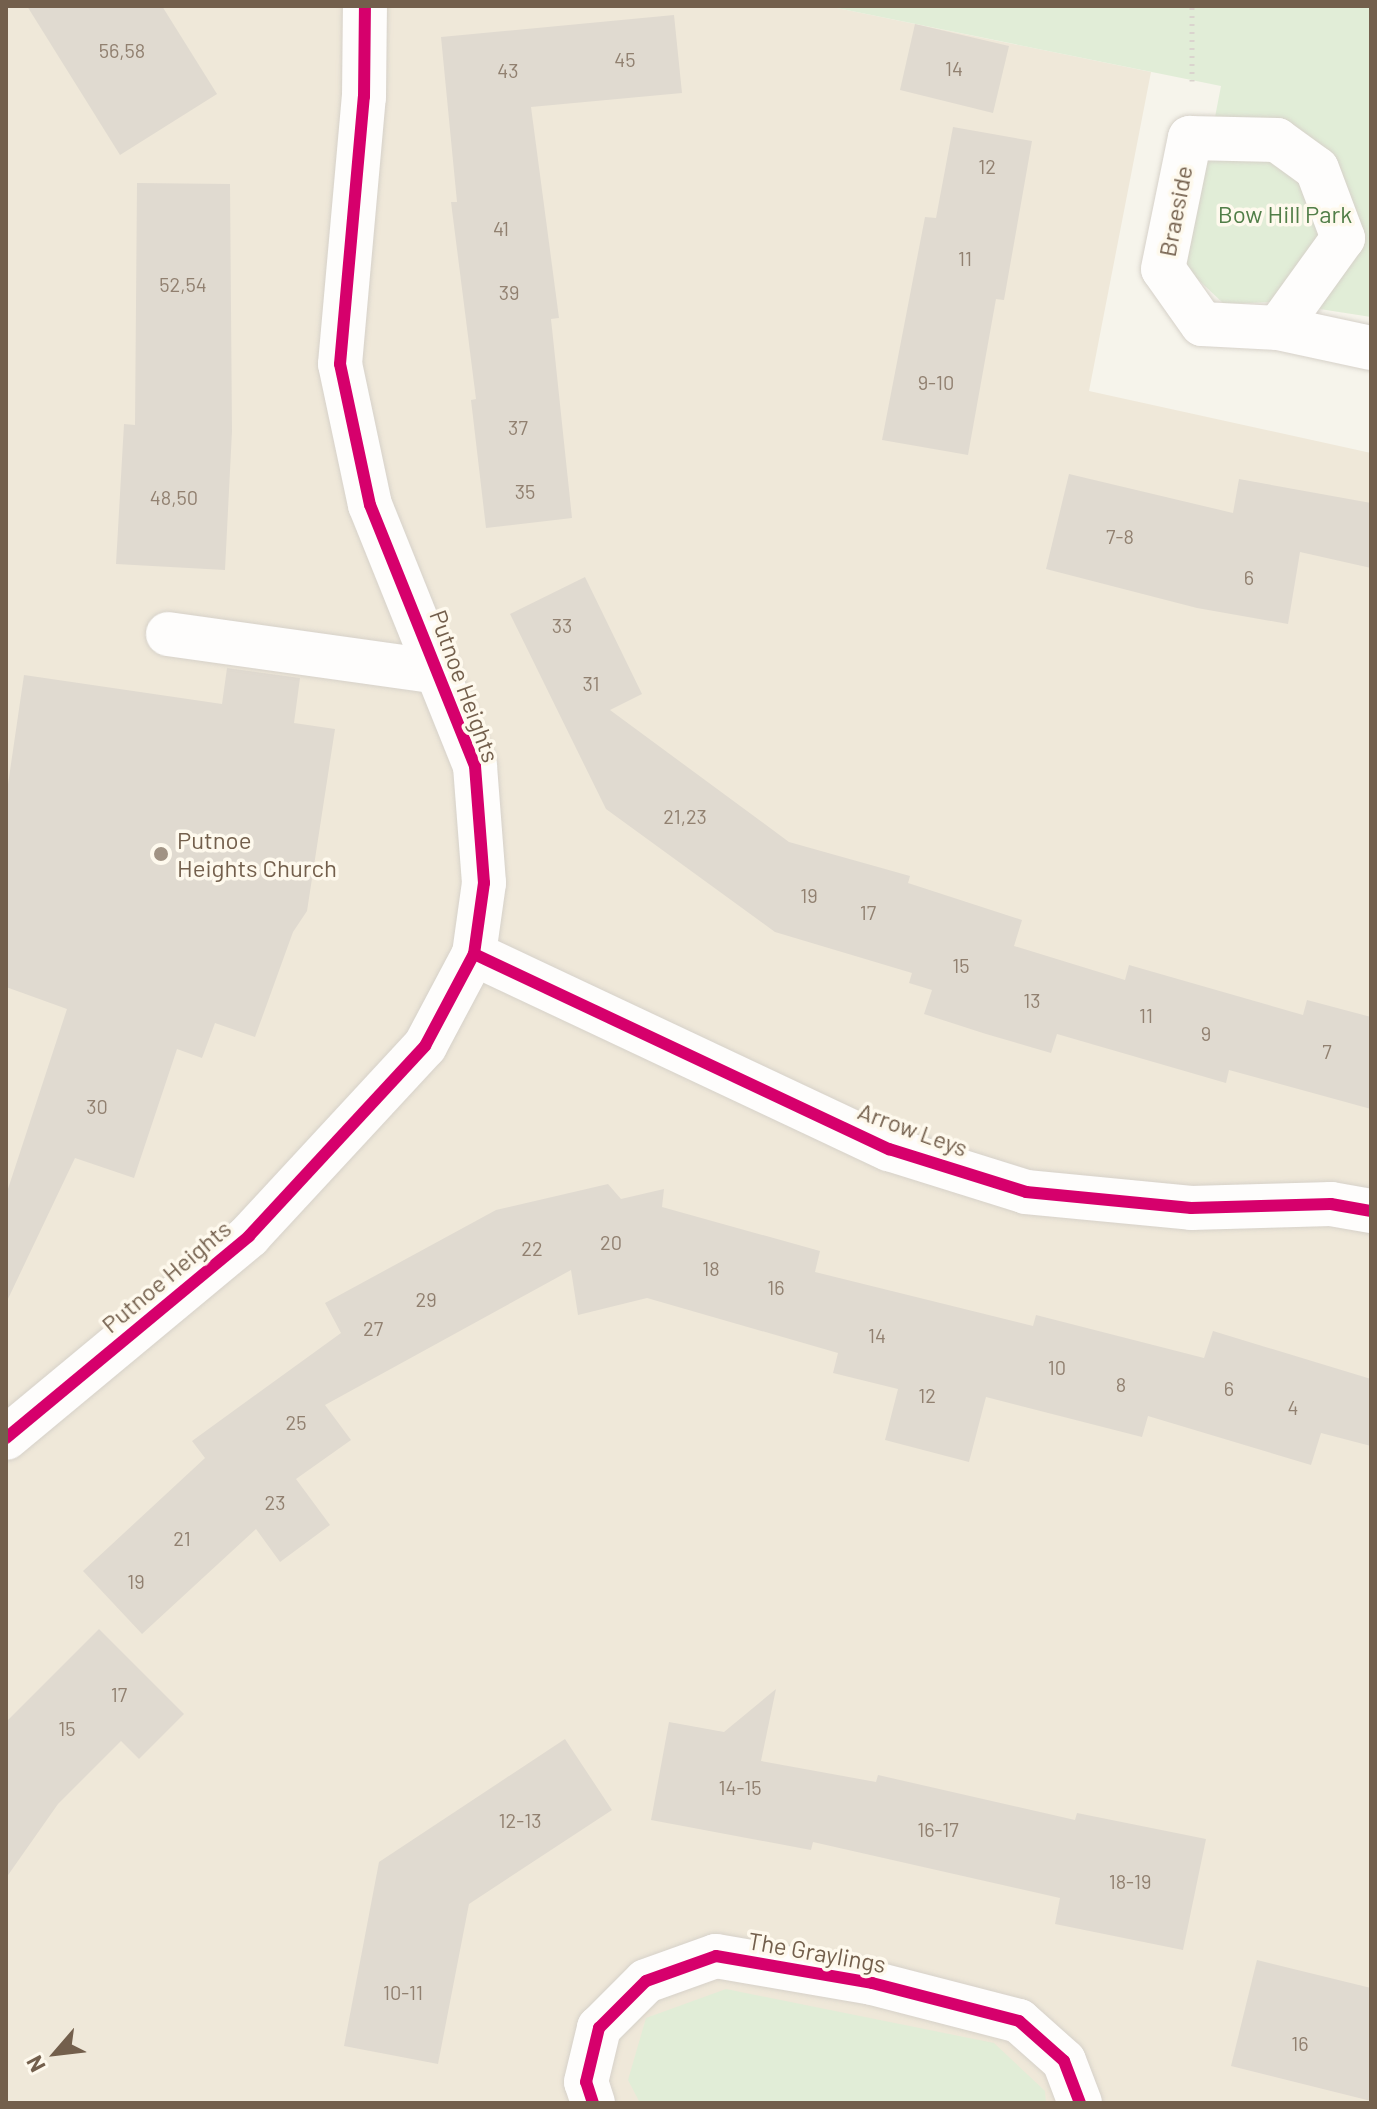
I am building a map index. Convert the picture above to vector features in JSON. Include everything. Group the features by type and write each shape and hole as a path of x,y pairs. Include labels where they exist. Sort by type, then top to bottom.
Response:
{"street":[{"name":"Putnoe Heights","path":"6,1438 249,1236 425,1046 474,954 484,883 475,766 370,505 340,364 364,97 365,6"},
{"name":"Braeside","path":"1278,328 1343,238 1317,169 1277,140 1190,138 1163,269 1202,324 1278,328 1371,348"},
{"name":"Putnoe Heights","path":"168,634 438,672"},
{"name":"Arrow Leys","path":"474,954 889,1149 1026,1192 1191,1208 1331,1204 1371,1211"},
{"name":"The Graylings","path":"593,2103 586,2082 599,2028 646,1981 716,1956 872,1983 1019,2021 1064,2061 1080,2103"}],"path":[{"path":"1190,138 1192,6"}],"shaded area":[{"path":"6,6 827,6 1151,72 1089,391 1371,453 1371,2103 6,2103"}],"green space":[{"name":"Bow Hill Park","path":"827,6 1371,6 1371,317 1275,302 1224,304 1186,268 1221,86"},
{"path":"726,1989 994,2043 1045,2091 1046,2103 640,2103 628,2080 646,2018"}],"building":[{"path":"27,6 162,6 217,94 120,155"},
{"path":"674,15 682,93 531,107 559,318 551,319 572,518 486,528 471,400 476,399 451,202 457,202 441,37"},
{"path":"915,24 1009,46 993,113 900,90"},
{"path":"953,127 1032,141 1004,300 996,299 968,455 882,440 925,217 936,218"},
{"path":"137,183 230,184 232,431 225,570 116,564 124,424 135,425"},
{"path":"1069,474 1233,513 1239,479 1371,503 1371,568 1300,552 1288,624 1197,608 1046,569"},
{"path":"585,577 642,694 610,710 789,842 910,876 908,883 1022,920 1014,946 1125,980 1129,965 1303,1015 1307,1000 1371,1017 1371,1109 1229,1070 1226,1083 1057,1034 1051,1053 986,1034 924,1014 932,990 909,983 912,973 775,932 606,809 510,614"},
{"name":"Putnoe Heights Church","path":"227,668 300,678 294,723 335,729 307,911 293,932 255,1037 215,1023 202,1058 177,1049 134,1178 75,1158 7,1301 6,1195 67,1009 6,987 6,798 24,675 222,704"},
{"path":"608,1184 621,1199 664,1189 662,1207 820,1251 815,1272 1033,1326 1036,1315 1204,1358 1213,1331 1371,1379 1371,1446 1321,1433 1311,1465 1148,1416 1142,1437 986,1397 969,1462 885,1440 898,1389 833,1373 838,1353 647,1298 578,1315 571,1270 325,1405 351,1440 296,1479 330,1525 280,1562 256,1529 142,1634 83,1571 205,1458 192,1441 341,1333 325,1303 496,1210"},
{"path":"99,1629 184,1714 139,1759 121,1741 58,1804 6,1878 6,1722"},
{"path":"776,1689 761,1761 876,1782 878,1775 1075,1820 1077,1813 1206,1839 1183,1950 1055,1924 1060,1898 813,1842 811,1850 651,1820 669,1722 724,1732"},
{"path":"565,1739 612,1810 469,1904 438,2064 344,2046 379,1862"},
{"path":"1257,1960 1371,1988 1371,2101 1231,2066"}],"cycle path":[{"path":"6,1438 249,1236 425,1046 474,954 484,883 475,766 370,505 340,364 364,97 365,6"},
{"path":"474,954 889,1149 1026,1192 1191,1208 1331,1204 1371,1211"},
{"path":"593,2103 586,2082 599,2028 646,1981 716,1956 872,1983 1019,2021 1064,2061 1080,2103"}],"place":[{"name":"Putnoe Heights Church","path":"161,854"}]}
